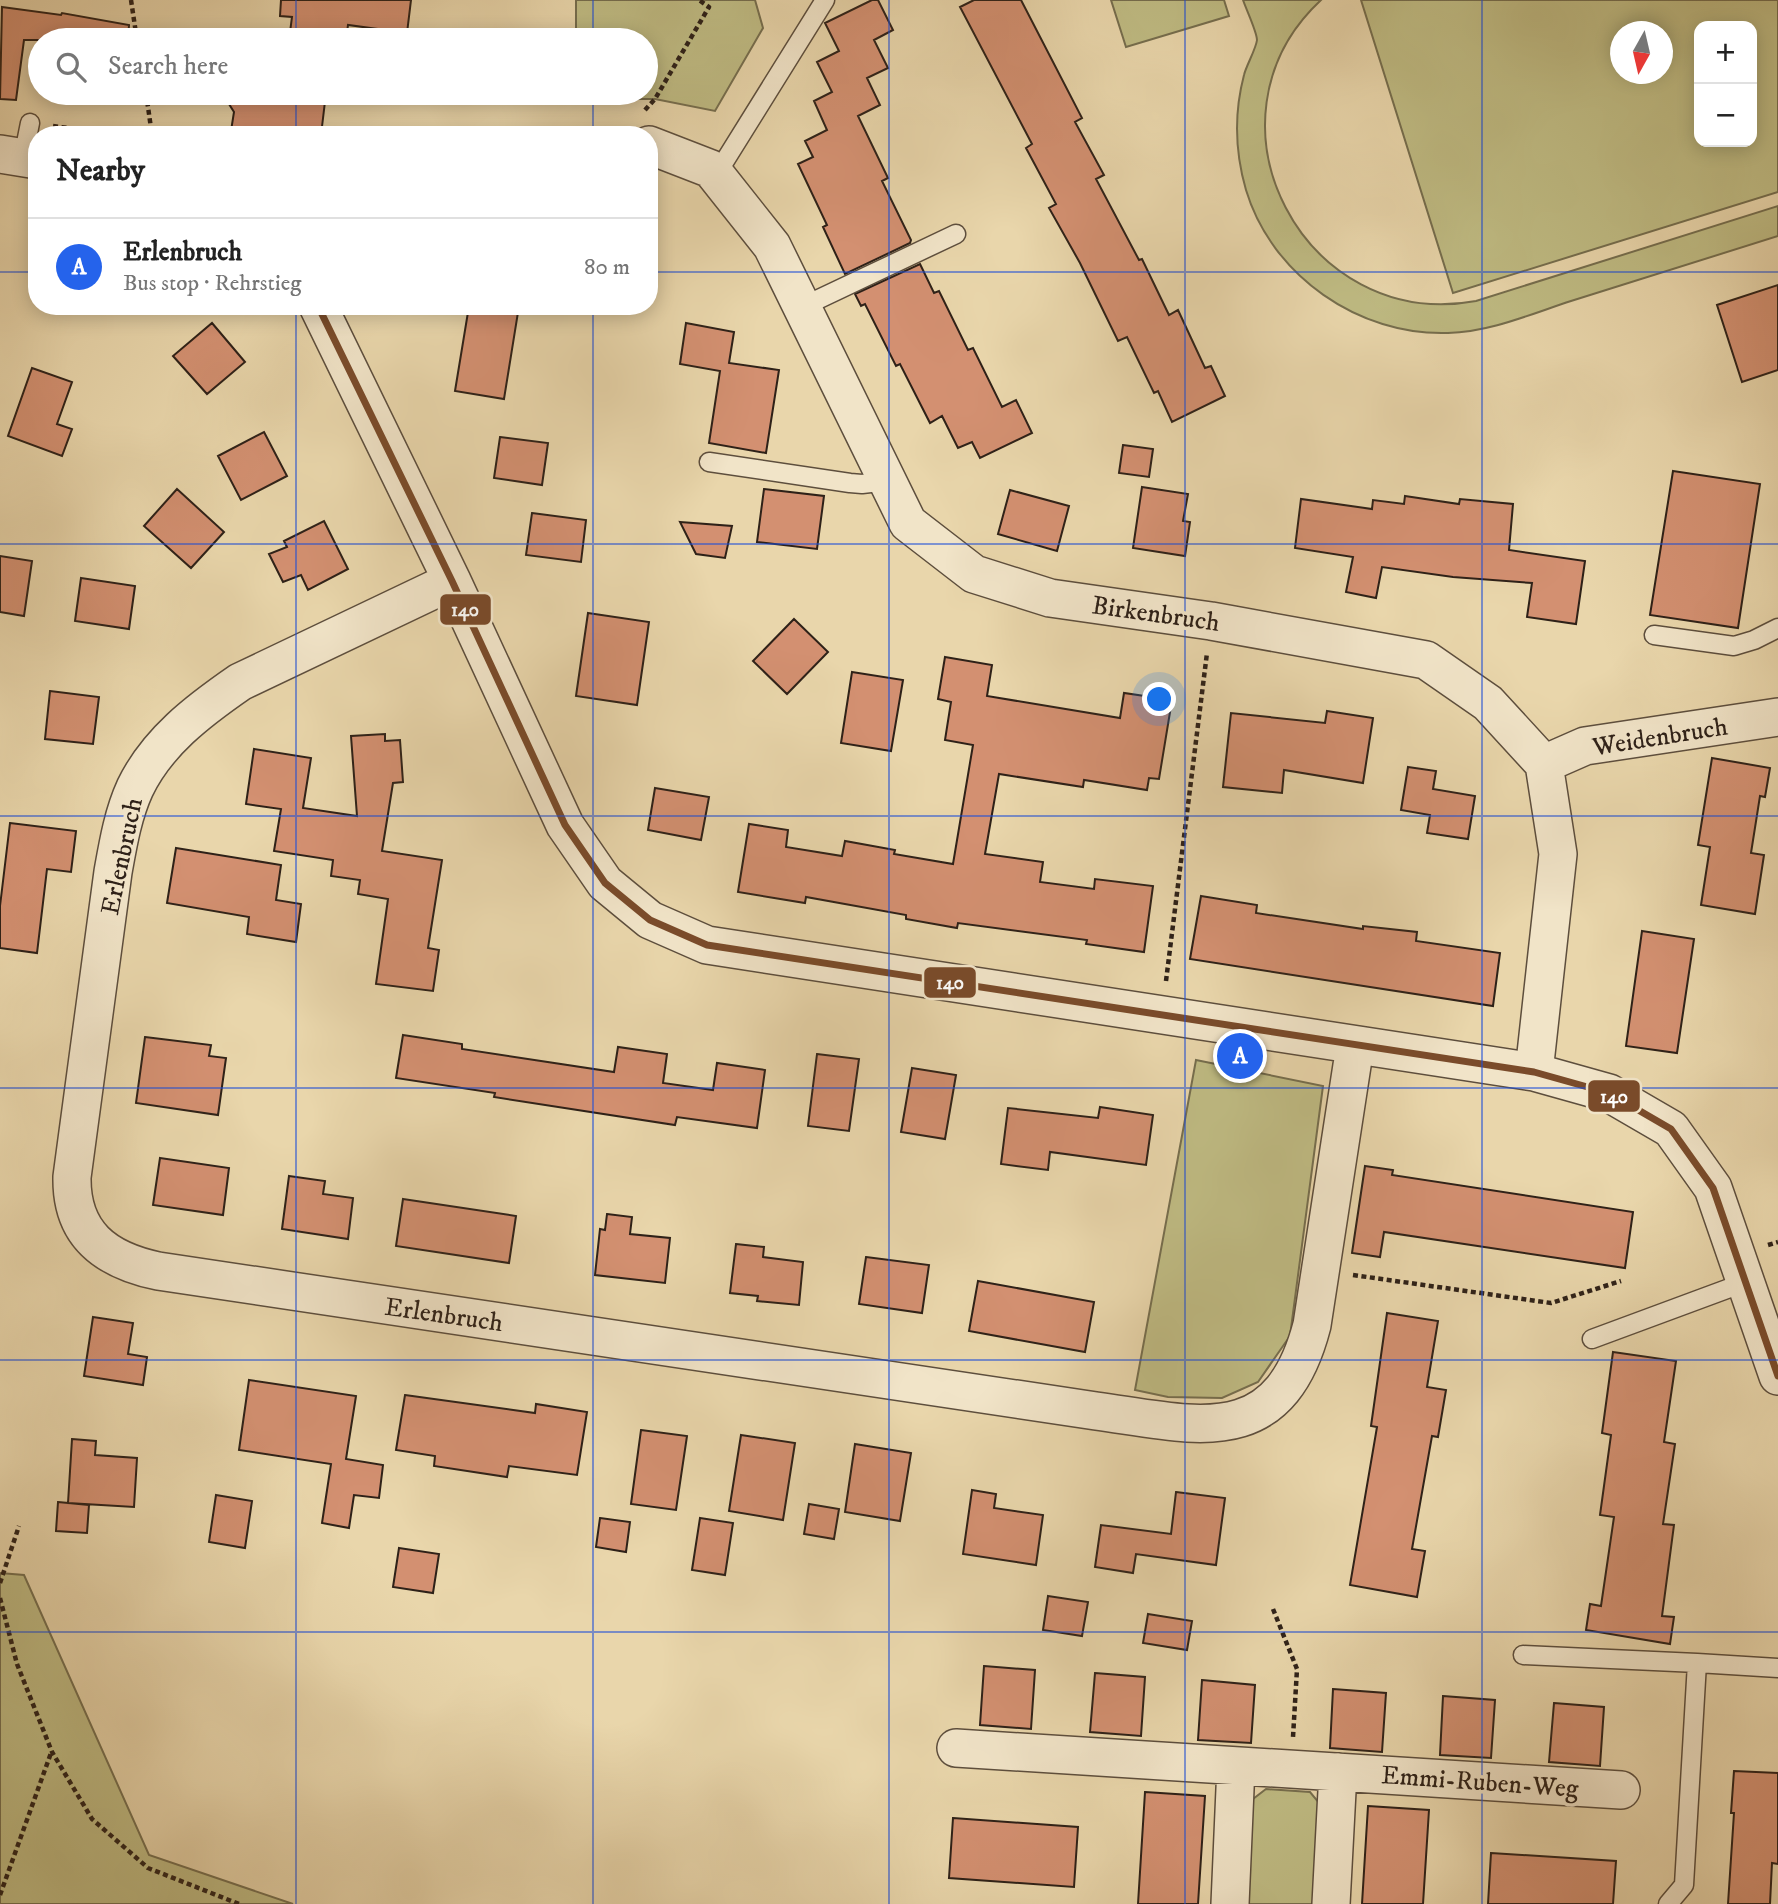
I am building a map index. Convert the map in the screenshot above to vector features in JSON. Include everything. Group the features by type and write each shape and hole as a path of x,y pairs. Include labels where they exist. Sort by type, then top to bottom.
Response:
{"street":[{"name":"Birkenbruch","path":"658,139 711,169 772,246 908,523 974,575 1050,598 1211,621 1426,660 1488,703 1544,764"},
{"path":"322,315 452,581 565,825 605,883 650,920 707,945 1534,1072 1609,1093 1671,1129 1713,1188 1778,1376"},
{"name":"Erlenbruch","path":"452,581 240,682 194,716 165,743 135,788 113,872 72,1177 72,1194 79,1219 91,1239 104,1250 136,1267 1083,1409 1202,1425 1232,1422 1255,1414 1267,1405 1291,1378 1306,1350 1355,1046"},
{"name":"Weidenbruch","path":"1544,764 1585,747 1778,717"},
{"path":"1534,1072 1558,854 1544,764"},
{"name":"Emmi-Ruben-Weg","path":"957,1748 1621,1790"},
{"path":"1230,1904 1236,1766"},
{"path":"1331,1904 1338,1772"}],"lane":[{"path":"716,175 825,0"},
{"path":"802,307 956,233"},
{"path":"709,462 850,483 888,481"},
{"path":"1654,635 1734,646 1778,628"},
{"path":"1592,1339 1746,1282"},
{"path":"1523,1655 1778,1668"},
{"path":"1668,1904 1684,1885 1698,1663"}],"path":[{"path":"131,0 135,28"},
{"path":"658,94 709,8 699,0"},
{"path":"148,105 151,126"},
{"path":"646,126 653,105"},
{"path":"1162,1016 1211,621"},
{"path":"1321,1270 1551,1303 1621,1281"},
{"path":"0,1583 19,1526"},
{"path":"0,1598 17,1664 52,1752 92,1819 148,1868 239,1904"},
{"path":"1273,1609 1297,1669 1295,1726 1287,1769"},
{"path":"0,1895 52,1752"}],"shaded area":[{"path":"576,0 755,0 763,28 715,111 658,100 658,28 576,28"},
{"path":"1111,0 1224,0 1229,16 1126,47"},
{"path":"1243,0 1321,0 1284,49 1267,102 1268,156 1286,208 1317,251 1361,284 1415,302 1476,301 1778,206 1778,236 1510,321 1464,332 1415,331 1383,324 1352,312 1323,295 1298,274 1276,249 1258,221 1246,190 1238,147 1237,118 1244,75 1257,40"},
{"path":"1361,0 1778,0 1778,192 1453,293"},
{"path":"1196,1060 1323,1086 1290,1336 1258,1382 1222,1398 1168,1397 1135,1390"},
{"path":"0,1573 24,1575 149,1855 293,1904 0,1904"},
{"path":"1266,1789 1310,1792 1320,1804 1313,1904 1246,1904 1253,1799"}],"building":[{"path":"281,0 411,0 408,28 348,25 348,28 291,28 292,17 280,16"},
{"path":"872,0 878,0 893,30 874,40 888,68 867,78 880,105 858,116 888,178 882,181 911,240 910,243 845,274 823,227 827,225 798,164 813,157 805,141 827,130 814,101 832,92 817,62 839,51 825,23"},
{"path":"974,0 1021,0 1082,118 1075,122 1104,175 1096,179 1139,260 1142,259 1169,315 1178,310 1205,368 1211,366 1225,396 1172,422 1158,391 1154,393 1127,337 1118,341 1080,263 1049,208 1056,204 1026,148 1032,144 960,7"},
{"path":"2,7 62,13 129,25 129,28 28,28 16,100 0,99"},
{"path":"230,105 325,105 322,126 232,126 234,112"},
{"path":"920,264 934,293 939,291 968,350 973,348 1002,407 1016,400 1032,433 980,458 972,442 958,448 942,416 930,423 900,364 896,366 865,304 861,306 855,294"},
{"path":"1778,285 1778,370 1742,382 1717,305"},
{"path":"468,315 518,315 504,399 455,391"},
{"path":"212,323 245,362 207,394 173,356"},
{"path":"686,323 734,332 729,363 779,370 766,453 709,443 720,371 680,364"},
{"path":"32,368 72,382 57,424 72,429 62,456 8,436"},
{"path":"264,432 287,476 241,500 218,456"},
{"path":"500,437 548,443 542,485 494,478"},
{"path":"1123,445 1153,449 1149,477 1119,473"},
{"path":"1673,471 1760,484 1738,628 1650,615"},
{"path":"1142,487 1188,494 1183,521 1190,522 1185,556 1133,548"},
{"path":"177,489 224,532 191,568 144,526"},
{"path":"764,489 824,496 817,549 757,542"},
{"path":"1010,490 1069,506 1057,551 998,534"},
{"path":"1405,496 1459,504 1460,499 1513,504 1509,550 1585,561 1576,624 1527,617 1532,583 1453,577 1382,567 1376,598 1346,592 1353,557 1295,548 1301,499 1372,509 1373,500 1404,504"},
{"path":"532,513 586,520 581,562 526,555"},
{"path":"324,521 348,569 308,590 301,575 283,582 269,554 287,547 284,541"},
{"path":"680,522 732,526 725,558 696,554"},
{"path":"0,556 32,561 24,616 0,612"},
{"path":"81,578 135,586 129,629 75,621"},
{"path":"588,613 649,622 637,705 576,696"},
{"path":"794,619 828,652 787,694 753,661"},
{"path":"945,657 992,665 987,696 1120,718 1124,693 1172,700 1159,779 1149,778 1147,790 1084,780 1083,787 999,774 985,854 1043,862 1040,882 1094,889 1095,879 1153,886 1144,952 1086,944 1087,940 958,923 957,928 906,919 906,915 806,897 805,903 738,892 749,824 788,830 786,847 842,856 845,841 895,850 894,854 953,864 973,745 945,740 951,702 938,699"},
{"path":"852,672 903,680 891,751 841,743"},
{"path":"50,691 99,697 93,744 45,739"},
{"path":"1327,711 1373,718 1363,783 1284,770 1282,793 1223,787 1231,713 1325,723"},
{"path":"385,734 385,741 400,740 403,782 393,783 382,851 442,860 428,948 439,950 433,991 376,984 388,899 358,894 360,880 331,876 333,860 274,851 281,809 246,804 254,749 311,758 303,808 357,816 351,736"},
{"path":"1712,758 1770,768 1765,797 1760,796 1751,853 1764,855 1755,914 1701,905 1710,847 1698,845"},
{"path":"1408,767 1436,771 1433,789 1475,796 1468,839 1427,833 1430,815 1401,810"},
{"path":"655,788 709,797 701,840 648,830"},
{"path":"10,823 76,831 71,872 47,869 37,953 0,948 0,906"},
{"path":"176,848 281,865 276,900 301,904 296,942 247,934 249,917 167,903"},
{"path":"1201,896 1257,905 1256,913 1363,929 1363,926 1417,932 1416,941 1500,953 1493,1006 1190,959"},
{"path":"1642,931 1694,939 1677,1053 1626,1046"},
{"path":"403,1035 462,1044 462,1049 614,1072 618,1047 667,1054 663,1083 713,1090 717,1063 765,1070 757,1128 677,1117 675,1125 494,1097 495,1093 396,1078"},
{"path":"145,1037 211,1045 209,1056 226,1058 218,1115 136,1103"},
{"path":"817,1054 859,1059 849,1131 808,1126"},
{"path":"912,1068 956,1075 945,1139 901,1132"},
{"path":"1100,1107 1153,1115 1146,1165 1050,1152 1048,1170 1001,1164 1008,1108 1098,1118"},
{"path":"160,1158 229,1168 223,1215 153,1205"},
{"path":"1365,1166 1393,1170 1392,1175 1633,1212 1625,1268 1384,1232 1380,1257 1352,1253"},
{"path":"289,1176 325,1181 323,1194 353,1198 348,1239 282,1229"},
{"path":"403,1199 516,1216 509,1263 396,1246"},
{"path":"607,1214 632,1217 630,1234 670,1238 665,1283 595,1275 600,1229 605,1230"},
{"path":"736,1244 764,1247 763,1257 803,1262 799,1305 757,1301 758,1296 730,1293"},
{"path":"866,1257 929,1265 922,1313 859,1304"},
{"path":"978,1281 1094,1302 1085,1352 969,1331"},
{"path":"1387,1313 1438,1321 1427,1387 1446,1390 1438,1437 1432,1436 1412,1549 1425,1551 1417,1597 1350,1585 1377,1427 1371,1426"},
{"path":"93,1317 133,1323 128,1354 147,1357 143,1385 84,1376"},
{"path":"1613,1352 1676,1361 1664,1442 1675,1444 1663,1524 1674,1525 1662,1616 1674,1617 1670,1644 1586,1630 1590,1604 1601,1606 1614,1517 1600,1515 1611,1435 1602,1433"},
{"path":"249,1380 356,1396 346,1459 383,1465 379,1498 354,1495 349,1528 322,1523 331,1464 239,1450"},
{"path":"405,1395 535,1413 536,1404 587,1412 577,1475 509,1466 507,1477 434,1466 435,1456 396,1450"},
{"path":"641,1430 687,1436 676,1510 631,1504"},
{"path":"741,1435 795,1443 783,1520 729,1511"},
{"path":"72,1439 96,1441 95,1455 137,1458 134,1507 68,1503"},
{"path":"855,1444 911,1453 900,1521 845,1512"},
{"path":"972,1490 996,1494 994,1508 1043,1515 1036,1565 963,1554"},
{"path":"1176,1492 1225,1498 1216,1565 1136,1554 1133,1573 1095,1567 1101,1525 1171,1534"},
{"path":"216,1495 252,1501 245,1548 209,1542"},
{"path":"58,1502 89,1505 87,1533 56,1531"},
{"path":"809,1504 839,1509 834,1539 804,1534"},
{"path":"600,1518 630,1522 626,1552 596,1547"},
{"path":"700,1518 733,1523 725,1575 692,1570"},
{"path":"399,1548 439,1554 433,1593 393,1587"},
{"path":"1048,1596 1088,1602 1082,1636 1043,1630"},
{"path":"1148,1614 1192,1621 1187,1650 1143,1643"},
{"path":"984,1666 1035,1670 1031,1729 980,1725"},
{"path":"1095,1673 1145,1677 1141,1736 1090,1732"},
{"path":"1202,1680 1255,1685 1251,1743 1198,1740"},
{"path":"1333,1689 1386,1693 1382,1752 1330,1748"},
{"path":"1443,1696 1495,1700 1491,1758 1440,1755"},
{"path":"1554,1703 1604,1707 1600,1766 1549,1762"},
{"path":"1734,1771 1778,1773 1778,1864 1772,1863 1770,1904 1728,1904"},
{"path":"1145,1792 1205,1796 1198,1904 1138,1904"},
{"path":"1368,1806 1429,1810 1423,1904 1362,1904"},
{"path":"953,1818 1078,1827 1074,1887 949,1878"},
{"path":"1491,1853 1616,1861 1613,1904 1488,1904"}],"transit line":[{"name":"140","path":"322,315 452,581 565,825 605,883 650,920 707,945 1534,1072 1609,1093 1671,1129 1713,1188 1778,1376"}],"place":[{"name":"Erlenbruch","path":"1240,1056"}]}
